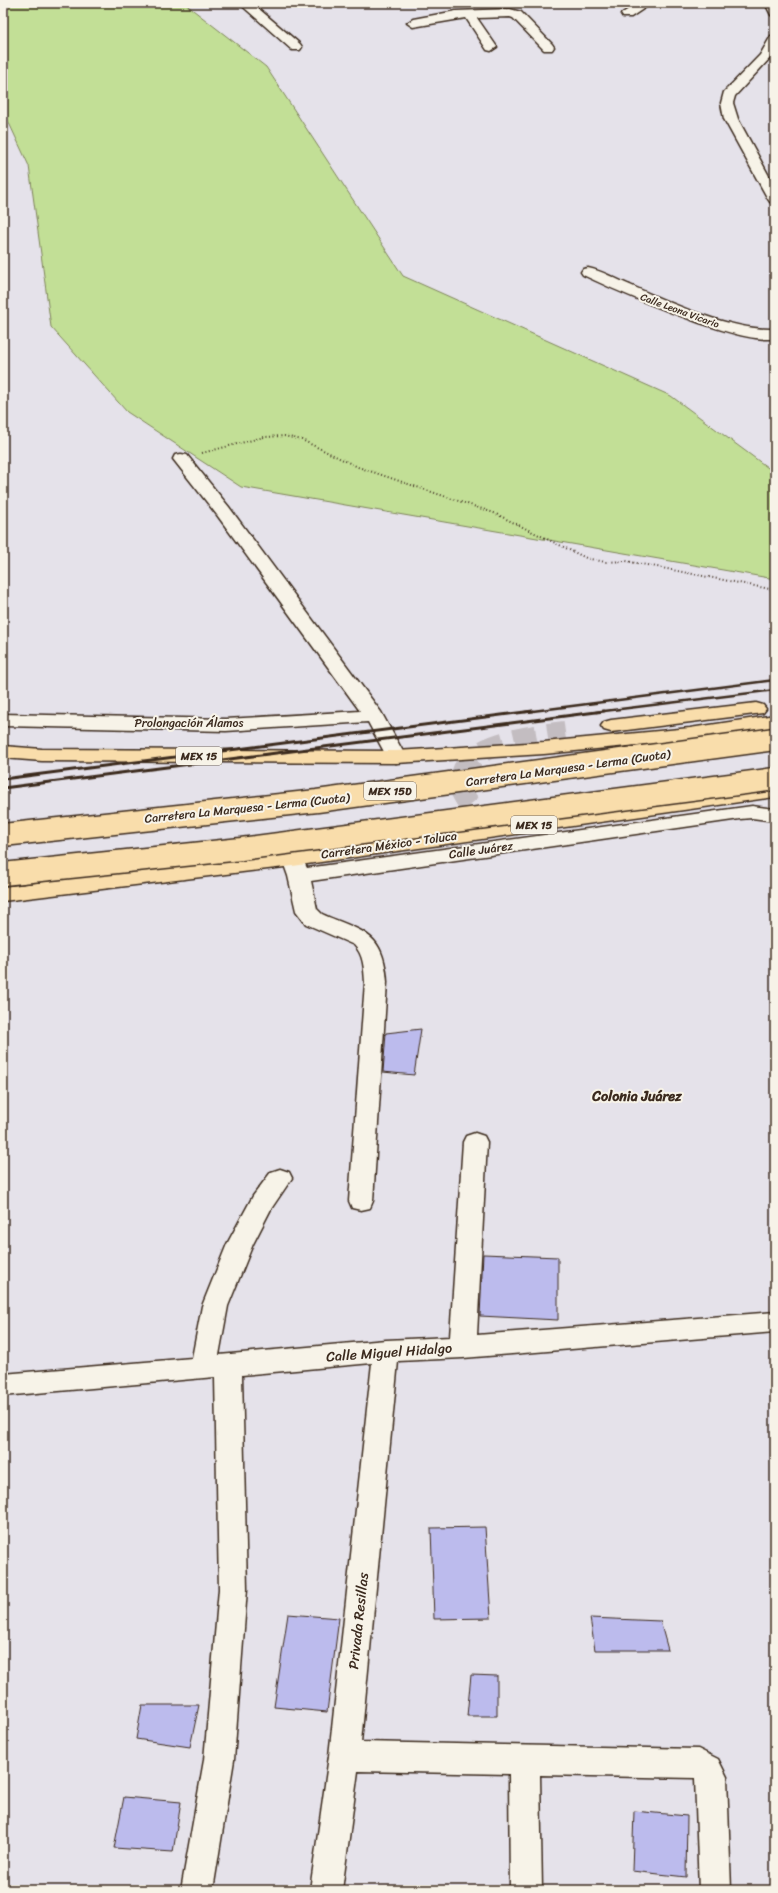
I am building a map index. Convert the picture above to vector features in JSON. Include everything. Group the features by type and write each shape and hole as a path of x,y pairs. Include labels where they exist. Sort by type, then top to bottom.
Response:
{"main road":[{"path":"565,732 775,707"},
{"name":"MEX 15","path":"3,752 42,755 396,757 544,748 690,734 775,721"},
{"name":"Carretera La Marquesa - Lerma (Cuota)","path":"3,835 317,801 775,739"},
{"path":"3,874 241,849 775,780"},
{"name":"Carretera México - Toluca","path":"3,894 296,867 775,791"},
{"path":"596,822 775,797"}],"street":[{"path":"245,3 296,47"},
{"path":"626,14 646,3"},
{"path":"770,3 775,12"},
{"path":"446,7 456,15"},
{"path":"469,14 491,47"},
{"path":"413,23 456,15 514,14 548,47"},
{"path":"775,39 765,57 729,95 727,103 731,119 775,199"},
{"path":"760,173 775,172"},
{"name":"Calle Leona Vicario","path":"588,272 679,311 750,333 775,334"},
{"path":"180,459 223,511 374,716 396,757"},
{"name":"Prolongación Álamos","path":"3,720 226,724 374,716"},
{"name":"Calle Juárez","path":"296,867 740,813 752,812 775,815"},
{"path":"296,867 307,912 314,919 362,940 369,946 374,957 376,982 361,1202"},
{"path":"463,1347 475,1142"},
{"path":"197,1890 219,1760 233,1589 216,1366 215,1306 235,1256 262,1203 280,1178"},
{"name":"Calle Miguel Hidalgo","path":"3,1385 386,1351 463,1347 775,1322"},
{"name":"Privada Resillas","path":"326,1890 344,1756 386,1351"},
{"path":"344,1756 698,1764 707,1769 711,1776 715,1890"},
{"path":"524,1759 526,1890"}],"path":[{"path":"180,459 264,437 284,436 302,440 358,467 494,513 586,558 605,562 626,561 775,590"}],"green space":[{"path":"3,3 184,3 266,67 403,276 671,396 775,473 775,579 241,487 127,412 51,327 29,166 3,110"}],"building":[{"path":"421,1029 414,1075 383,1072 386,1033"},
{"path":"483,1254 558,1257 558,1320 480,1316"},
{"path":"485,1527 491,1618 434,1619 431,1528"},
{"path":"288,1614 339,1618 327,1712 274,1707"},
{"path":"590,1618 660,1621 668,1650 595,1650"},
{"path":"471,1675 497,1676 497,1716 467,1716"},
{"path":"142,1705 199,1705 190,1747 136,1739"},
{"path":"124,1797 181,1802 173,1852 114,1848"},
{"path":"634,1811 687,1816 686,1877 632,1871"}],"tunnel":[{"path":"497,823 477,812 469,804 462,792 460,784 461,777 468,763 478,754 491,747 506,742 522,738 565,732"}],"railway":[{"path":"525,712 775,680"},
{"path":"601,711 775,690"},
{"path":"3,779 533,711"},
{"path":"3,788 601,711"},
{"path":"596,712 601,711"}],"district":[{"name":"Colonia Juárez","path":"637,1096"}]}
